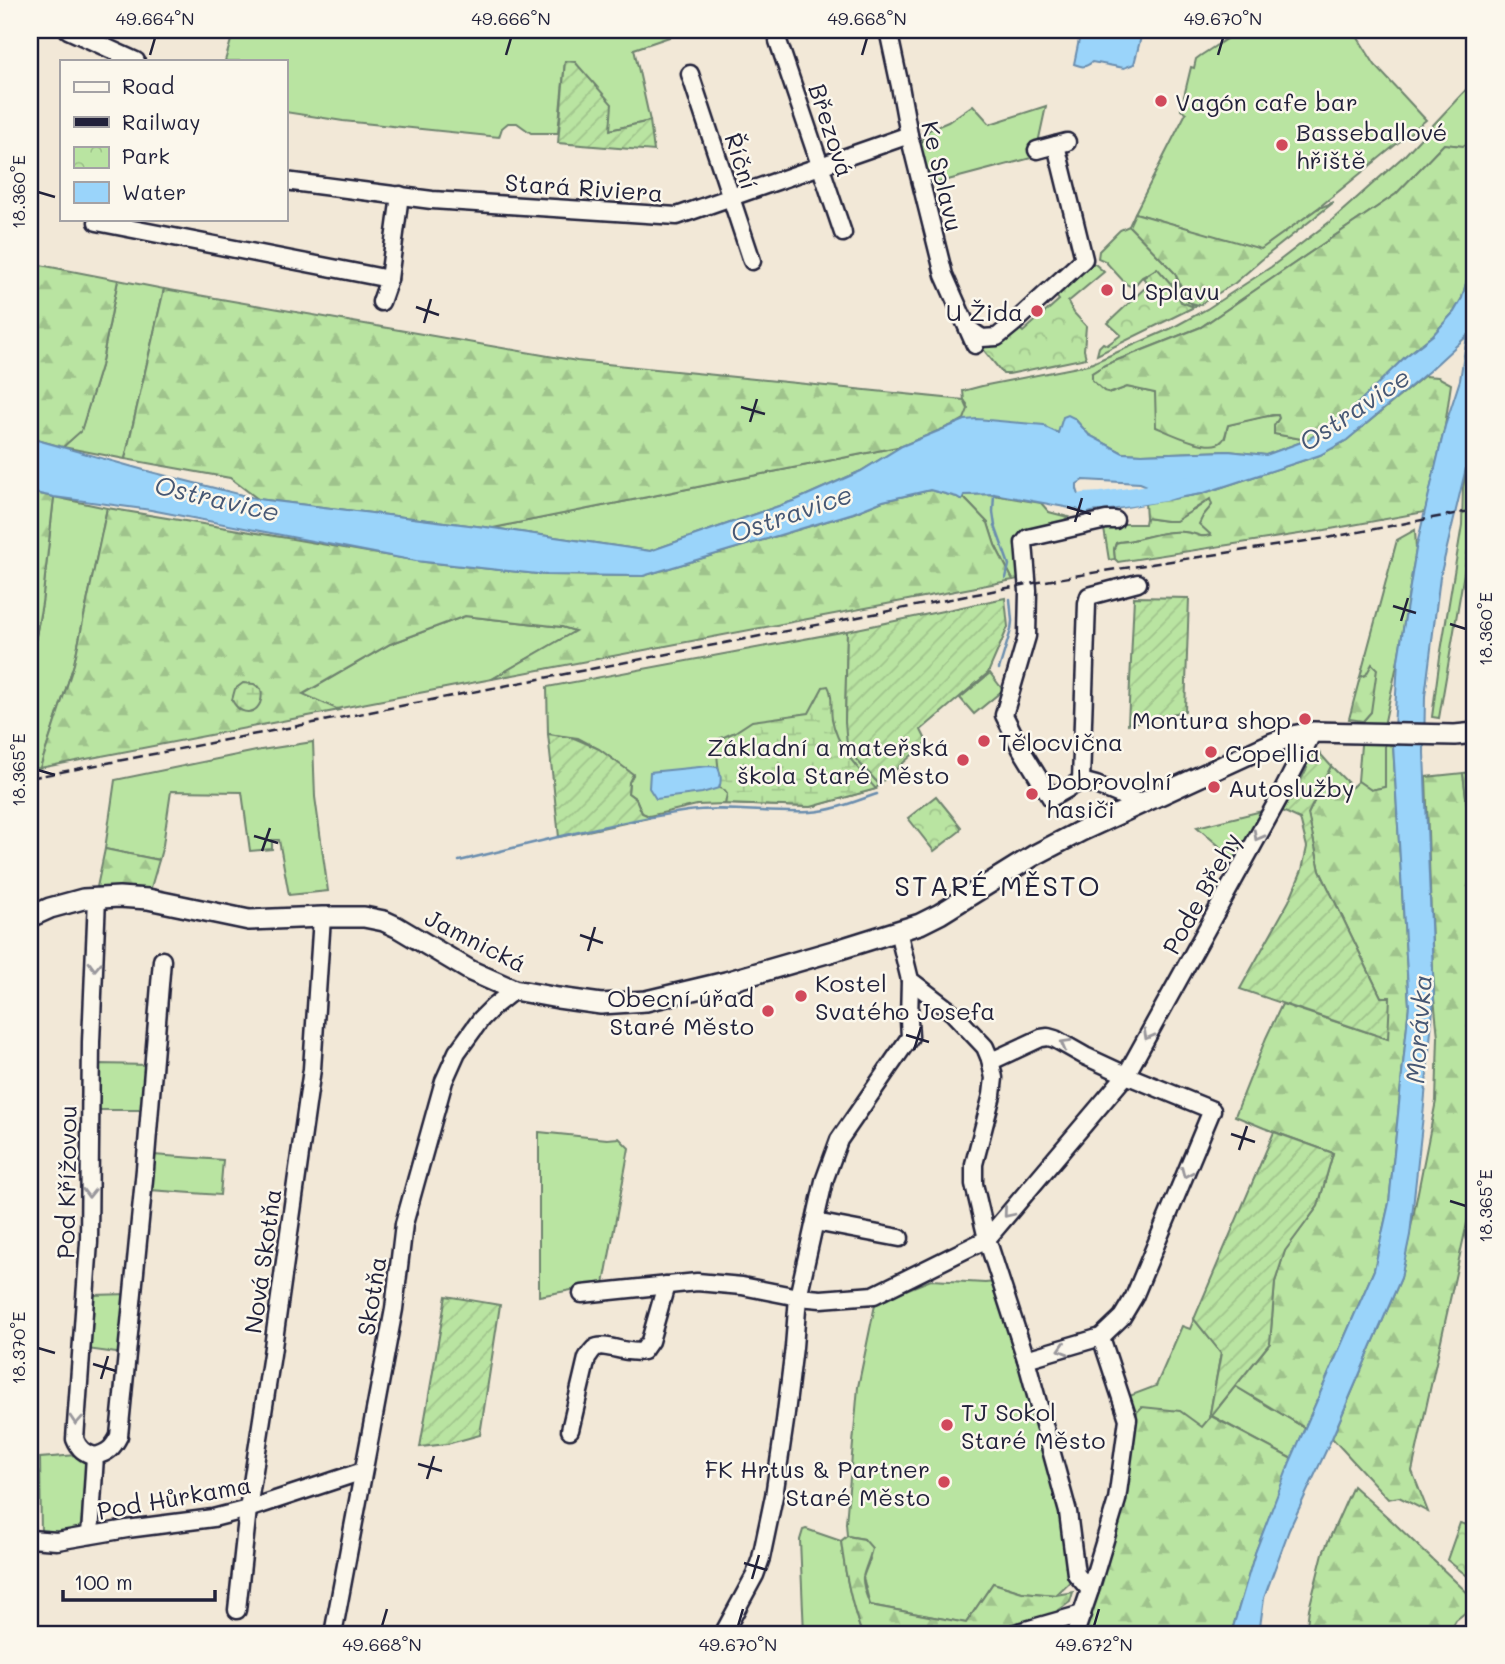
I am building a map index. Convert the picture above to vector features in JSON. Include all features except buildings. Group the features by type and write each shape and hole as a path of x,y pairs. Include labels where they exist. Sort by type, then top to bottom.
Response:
{"main road":[{"name":"Jamnická","path":"30,917 64,904 97,898 148,899 249,920 365,917 384,921 471,971 514,990 601,1004 646,1001 726,982 898,931 940,914 1033,856 1081,831 1292,736 1313,732 1455,735 1475,733"}],"street":[{"path":"68,30 134,60"},
{"name":"Ke Splavu","path":"888,30 909,135 944,275 975,345"},
{"name":"Březová","path":"778,41 842,233"},
{"name":"Říční","path":"690,74 752,261"},
{"name":"Stará Riviera","path":"287,181 446,201 677,216 909,135"},
{"path":"969,329 982,338 997,337 1084,259 1061,144 1037,150"},
{"path":"381,302 389,279 400,195"},
{"path":"97,222 389,279"},
{"path":"1115,520 1028,538 1024,548 1028,591 1027,636 1004,715 1051,798 1081,781 1142,804"},
{"path":"1081,781 1089,596 1138,583"},
{"name":"Pode Břehy","path":"987,1239 1126,1075 1313,732"},
{"name":"Pod Křížovou","path":"95,1456 82,1451 75,1439 89,1242 91,1042 97,898"},
{"name":"Nová Skotňa","path":"237,1610 248,1509 312,1069 321,917"},
{"path":"723,1634 755,1575 761,1558 774,1496 785,1421 798,1297 824,1181 839,1140 911,1037 911,980 898,931"},
{"path":"90,1535 95,1456 105,1454 114,1447 119,1436 162,960"},
{"path":"911,980 953,1013 985,1047 990,1059 992,1095 974,1164 974,1184 987,1239 1026,1359 1068,1512 1076,1574 1090,1590"},
{"name":"Skotňa","path":"333,1634 394,1309 404,1224 444,1081 457,1052 481,1019 514,990"},
{"path":"990,1059 1048,1037 1126,1075 1212,1110 1135,1297 1122,1317 1101,1337 1026,1359"},
{"path":"815,1222 900,1238"},
{"path":"582,1294 697,1282 742,1286 821,1300 874,1295 987,1239"},
{"path":"570,1430 587,1358 593,1349 601,1346 635,1353 643,1351 650,1341 666,1285"},
{"path":"1075,1634 1117,1500 1128,1419 1101,1337"},
{"name":"Pod Hůrkama","path":"30,1539 57,1541 213,1518 363,1471"},
{"path":"1012,1634 1082,1614"}],"green space":[{"path":"234,30 648,30 651,33 659,30 690,30 634,49 650,121 610,130 584,74 575,62 565,61 558,133 531,133 517,123 508,123 502,128 499,137 343,121 287,112 287,60 225,60"},
{"name":"Basseballové hřiště","path":"1240,30 1353,30 1375,65 1426,120 1317,209 1261,250 1135,213 1186,113 1181,109 1191,67 1194,68 1196,59"},
{"path":"565,61 575,62 612,104 610,130 650,121 654,151 558,143"},
{"path":"1475,80 1475,141 1463,146 1444,144 1396,194 1201,327 1105,365 1092,373 1111,393 1127,387 1155,393 1225,438 1228,425 1278,415 1274,434 1307,440 1266,455 1228,451 1142,454 1123,453 1089,435 1074,418 1082,437 1053,432 1046,428 957,423 964,419 967,404 963,391 1088,365 1172,328 1207,309 1271,267 1332,220 1405,155"},
{"path":"973,105 990,124 1046,106 1035,157 929,185 921,145 923,137 929,130 948,122"},
{"path":"1475,141 1475,250 1462,298 1454,312 1433,335 1405,357 1345,416 1307,440 1274,434 1274,426 1279,418 1278,415 1272,415 1228,425 1223,440 1217,444 1190,441 1156,427 1155,393 1127,387 1111,393 1104,391 1092,380 1092,373 1105,365 1201,327 1396,194 1444,144 1463,146"},
{"path":"1334,202 1235,283 1199,305 1188,302 1175,273 1129,226 1135,213 1261,249 1317,209"},
{"path":"1129,226 1175,273 1179,285 1192,304 1199,305 1194,307 1181,302 1172,285 1157,269 1130,286 1105,261 1098,258 1099,251 1120,230"},
{"path":"30,263 118,280 101,366 81,431 63,447 30,438"},
{"path":"1085,263 1095,264 1104,272 1068,302 1086,326 1086,358 1003,374 978,343 1014,329 1023,332 1059,300 1057,291"},
{"path":"1157,268 1172,285 1181,302 1194,307 1097,355 1103,343 1107,345 1121,335 1108,323 1149,284 1143,278"},
{"path":"118,280 164,289 125,459 63,447 81,430 101,366"},
{"path":"164,289 577,361 964,400 968,409 964,419 957,423 902,446 493,528 258,499 230,478 125,459"},
{"path":"1424,376 1438,377 1451,384 1445,426 1425,512 1118,562 1115,559 1114,549 1118,542 1168,532 1211,535 1199,524 1212,505 1210,499 1176,521 1146,518 1145,503 1201,494 1320,455 1347,440"},
{"path":"1475,430 1475,509 1439,718 1432,717 1462,525 1463,487"},
{"path":"902,446 861,471 796,500 650,551 493,528"},
{"path":"931,490 962,500 964,498 988,523 995,545 1013,580 492,679 575,631 562,627 465,616 390,644 303,694 339,710 40,768 74,664 107,508 424,562 547,575 643,576 854,513 883,501"},
{"path":"30,492 54,497 42,603 30,669"},
{"path":"988,494 1041,503 1049,512 1068,517 1057,526 1027,534 1025,578 1013,580 995,545 988,523 964,498 964,495"},
{"path":"54,497 107,508 74,664 40,768 30,770 30,669 42,603"},
{"path":"1210,499 1213,505 1203,516 1212,535 1176,532 1120,542 1116,543 1114,549 1115,559 1109,560 1104,529 1117,524 1145,524 1146,518 1167,521 1194,510"},
{"path":"1415,530 1416,549 1385,721 1385,787 1371,790 1358,781 1363,721 1371,712 1366,675 1360,677 1397,540"},
{"path":"1134,597 1189,598 1185,711 1128,724"},
{"path":"1005,598 1008,627 988,673 921,730 927,742 879,784 854,757 847,745 847,631"},
{"path":"465,616 576,631 492,679 336,709 302,695 390,644"},
{"path":"847,631 845,722 854,757 879,784 876,789 811,807 697,805 649,816 642,813 636,799 628,793 633,775 599,749 578,738 548,734 547,687"},
{"path":"1372,664 1377,669 1371,712 1363,721 1349,719 1360,677 1366,675"},
{"path":"990,673 1003,690 974,714 960,698"},
{"path":"243,683 254,684 261,689 260,703 252,711 242,711 232,700 235,689"},
{"path":"828,686 832,719 839,739 849,757 876,789 811,807 725,804 727,794 719,788 717,740 752,721 809,713 823,687"},
{"path":"548,734 574,738 599,749 633,774 628,793 636,799 642,813 649,818 559,837"},
{"path":"313,742 315,797 328,891 289,895 279,840 272,840 272,849 250,851 242,792 171,791 159,860 105,849 115,780"},
{"path":"1385,743 1393,745 1409,1005 1389,1203 1374,1270 1305,1428 1235,1386 1270,1343 1275,1282 1285,1250 1318,1206 1333,1153 1235,1116 1282,1004 1388,1039 1381,997 1320,871 1308,814 1331,766 1352,787 1358,781 1371,790 1385,787"},
{"path":"1315,748 1331,766 1308,814 1320,871 1381,997 1390,997 1388,1039 1240,989 1289,901 1302,870 1307,847 1300,819 1278,809 1283,797 1291,800 1307,768 1303,763 1306,751"},
{"path":"1475,771 1475,868 1463,773"},
{"path":"1463,773 1475,868 1475,1187 1412,1471 1428,1512 1399,1497 1388,1499 1332,1438 1401,1278 1436,1101 1438,1037 1434,998 1426,777"},
{"path":"936,796 961,827 960,831 934,851 908,818"},
{"path":"1266,810 1239,863 1197,827"},
{"path":"105,849 159,860 150,891 97,887"},
{"path":"99,1064 150,1065 148,1110 98,1110"},
{"path":"539,1132 619,1138 629,1148 604,1284 539,1296"},
{"path":"1274,1132 1333,1153 1318,1206 1285,1251 1275,1282 1270,1343 1209,1419 1221,1353 1194,1319"},
{"path":"153,1155 223,1160 220,1195 150,1190"},
{"name":"TJ Sokol Staré Město","path":"931,1280 995,1282 1051,1463 1074,1578 1056,1595 1022,1592 993,1583 966,1623 870,1605 863,1577 870,1559 864,1539 847,1536 858,1387 875,1305 878,1301"},
{"path":"129,1294 124,1354 87,1349 93,1295"},
{"path":"446,1296 500,1305 480,1435 447,1444 420,1447"},
{"path":"1194,1319 1221,1352 1209,1419 1202,1428 1137,1412 1136,1419 1131,1420 1124,1398 1156,1386 1182,1326 1190,1329"},
{"path":"1235,1386 1305,1428 1292,1459 1212,1416"},
{"path":"1142,1407 1180,1411 1202,1427 1211,1416 1292,1459 1255,1553 1231,1634 1081,1634 1122,1502 1137,1412"},
{"path":"77,1455 86,1462 87,1475 81,1525 74,1533 41,1536 40,1458"},
{"path":"1353,1486 1475,1600 1475,1605 1456,1620 1448,1634 1306,1634 1309,1609 1323,1553"},
{"path":"1460,1523 1475,1527 1475,1582 1447,1560"},
{"path":"803,1530 841,1541 849,1588 862,1634 804,1634 800,1540"},
{"path":"847,1536 864,1539 872,1548 863,1577 870,1605 966,1623 993,1583 1022,1592 1056,1595 1073,1592 1070,1602 1041,1623 999,1634 862,1634 852,1600 841,1541"}],"water":[{"path":"1081,30 1118,30 1141,37 1134,64 1124,68 1092,62 1083,66 1074,64"},
{"name":"Morávka","path":"1475,250 1475,430 1440,577 1425,696 1424,753 1434,998 1410,1235 1401,1278 1289,1530 1264,1598 1259,1634 1231,1634 1255,1553 1290,1462 1374,1270 1389,1203 1409,1005 1393,745 1398,660 1416,549 1445,426 1460,380 1467,336 1347,440 1320,455 1201,494 1085,514 1081,510 994,494 964,495 962,500 930,490 883,501 853,513 643,576 547,575 416,561 151,510 30,492 30,438 258,499 493,528 650,551 796,500 861,471 902,446 965,420 1044,425 1058,433 1063,417 1068,415 1089,435 1123,453 1228,451 1266,455 1307,440 1345,416 1405,357 1433,335 1454,312 1462,298","holes":["1083,480 1140,483 1162,492 1099,500 1079,495 1077,489 1077,484"]},
{"path":"718,767 721,778 719,788 656,799 649,788 650,772"}],"waterway":[{"name":"Ostravice","path":"1084,502 1164,492 1187,485"},
{"path":"994,494 995,526 1009,565 1006,578"},
{"path":"999,669 1011,630 1010,599"},
{"path":"459,861 573,833 688,811 819,811 877,794"}],"railway":[{"path":"30,778 1028,584 1327,538 1475,510"}],"place":[{"name":"Vagón cafe bar","path":"1161,101"},
{"name":"Basseballové hřiště","path":"1282,145"},
{"name":"U Splavu","path":"1107,290"},
{"name":"U Žida","path":"1037,311"},
{"name":"Montura shop","path":"1305,719"},
{"name":"Tělocvična","path":"984,741"},
{"name":"Copellia","path":"1211,752"},
{"name":"Základní a mateřská škola Staré Město","path":"963,760"},
{"name":"Autoslužby","path":"1214,787"},
{"name":"Dobrovolní hasiči","path":"1032,794"},
{"name":"Kostel Svatého Josefa","path":"801,996"},
{"name":"Obecní úřad Staré Město","path":"768,1011"},
{"name":"TJ Sokol Staré Město","path":"947,1425"},
{"name":"FK Hrtus & Partner Staré Město","path":"944,1482"}],"district":[{"name":"STARÉ MĚSTO","path":"998,885"}]}
